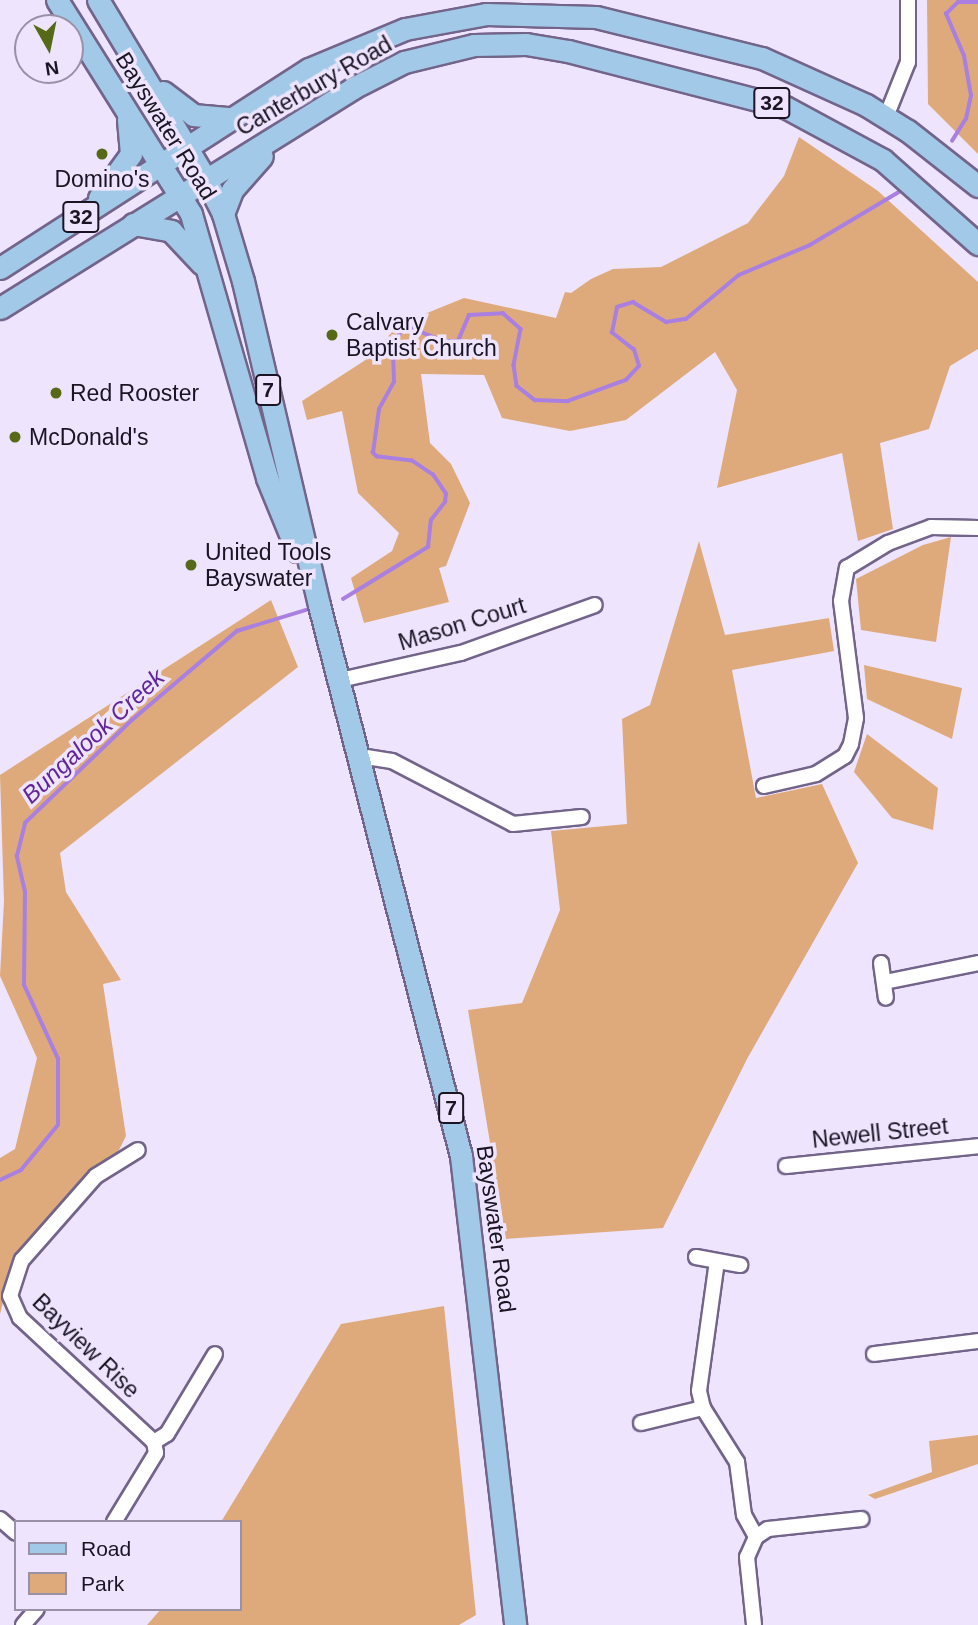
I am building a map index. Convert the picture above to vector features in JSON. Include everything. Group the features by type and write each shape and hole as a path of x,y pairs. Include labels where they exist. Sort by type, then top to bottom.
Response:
{"main road":[{"name":"Bayswater Road","path":"57,0 191,214 277,485 319,605 340,680 461,1156 510,1623"},
{"name":"Bayswater Road","path":"98,0 188,147 223,214 277,485"},
{"path":"526,44 534,6"},
{"name":"Canterbury Road","path":"0,268 309,69 373,40 459,18 534,6 723,46 805,75 886,117 978,186"},
{"name":"Canterbury Road","path":"0,308 382,72 415,58 474,45 526,44 719,87 797,112 883,160 978,244"},
{"path":"129,49 184,111 203,118 232,118"},
{"path":"87,213 131,154 125,107"},
{"path":"223,214 243,175 306,118"},
{"path":"133,224 164,227 178,235 216,287"}],"street":[{"path":"886,117 908,62 908,0"},
{"path":"764,786 816,774 845,756 851,744 856,718 841,601 847,568 876,549 931,527 978,527"},
{"name":"Mason Court","path":"340,680 461,653 595,605"},
{"path":"360,756 392,761 513,824 582,817"},
{"path":"881,963 886,998"},
{"path":"885,982 978,963"},
{"name":"Newell Street","path":"786,1166 978,1146"},
{"name":"Bayview Rise","path":"138,1150 96,1176 22,1260 10,1297 20,1318 153,1442"},
{"path":"696,1257 740,1265"},
{"path":"717,1261 699,1391 703,1408 737,1462 744,1516 756,1537"},
{"path":"874,1354 978,1341"},
{"path":"115,1520 156,1453 153,1442 167,1434 215,1354"},
{"path":"640,1423 703,1408"},
{"path":"0,1519 14,1531"},
{"path":"754,1625 747,1557 756,1537 768,1529 861,1519"},
{"path":"23,1625 35,1611"}],"green space":[{"path":"927,0 978,0 978,154 928,104"},
{"path":"799,137 878,191 978,282 978,349 950,366 929,429 880,443 893,529 858,541 842,453 717,488 737,390 715,352 626,420 570,431 502,418 484,375 421,374 430,443 451,464 470,503 446,566 439,568 449,602 364,623 351,578 392,551 399,533 358,493 342,411 307,420 302,401 364,361 400,324 464,298 556,318 565,292 571,293 591,279 613,269 661,267 748,223 784,176"},
{"path":"951,537 936,642 861,630 856,579 923,545"},
{"path":"699,541 725,635 829,618 834,651 732,670 756,798 822,784 858,863 747,1059 663,1228 506,1239 468,1010 522,1003 560,910 551,831 627,824 622,719 650,705"},
{"path":"271,600 298,667 60,853 66,892 121,980 103,984 126,1136 119,1150 15,1257 0,1314 0,1158 15,1149 37,1058 0,976 4,901 0,775"},
{"path":"864,665 962,688 952,739 867,699"},
{"path":"867,734 938,788 933,830 892,818 854,772"},
{"path":"444,1306 476,1615 459,1625 147,1625 159,1611 242,1611 242,1520 222,1520 341,1324"},
{"path":"978,1435 978,1464 875,1499 868,1495 932,1472 929,1441"}],"waterway":[{"name":"Bungalook Creek","path":"952,141 966,119 971,96 964,56 946,14 958,2 978,2"},
{"name":"Bungalook Creek","path":"343,599 428,547 431,520 445,502 446,494 433,475 412,461 377,457 373,453 379,409 394,382 393,348 400,332 412,328 443,341 458,341 469,315 503,313 521,329 514,365 517,386 535,400 568,401 626,380 639,366 634,350 612,333 617,307 633,302 666,322 686,319 739,275 810,245 899,192"},
{"name":"Bungalook Creek","path":"0,1180 21,1170 58,1125 58,1059 24,985 25,892 17,856 25,823 132,720 237,631 306,610"}],"place":[{"name":"Domino's","path":"102,154"},
{"name":"Calvary Baptist Church","path":"332,335"},
{"name":"Red Rooster","path":"56,393"},
{"name":"McDonald's","path":"15,437"},
{"name":"United Tools Bayswater","path":"191,565"}]}
